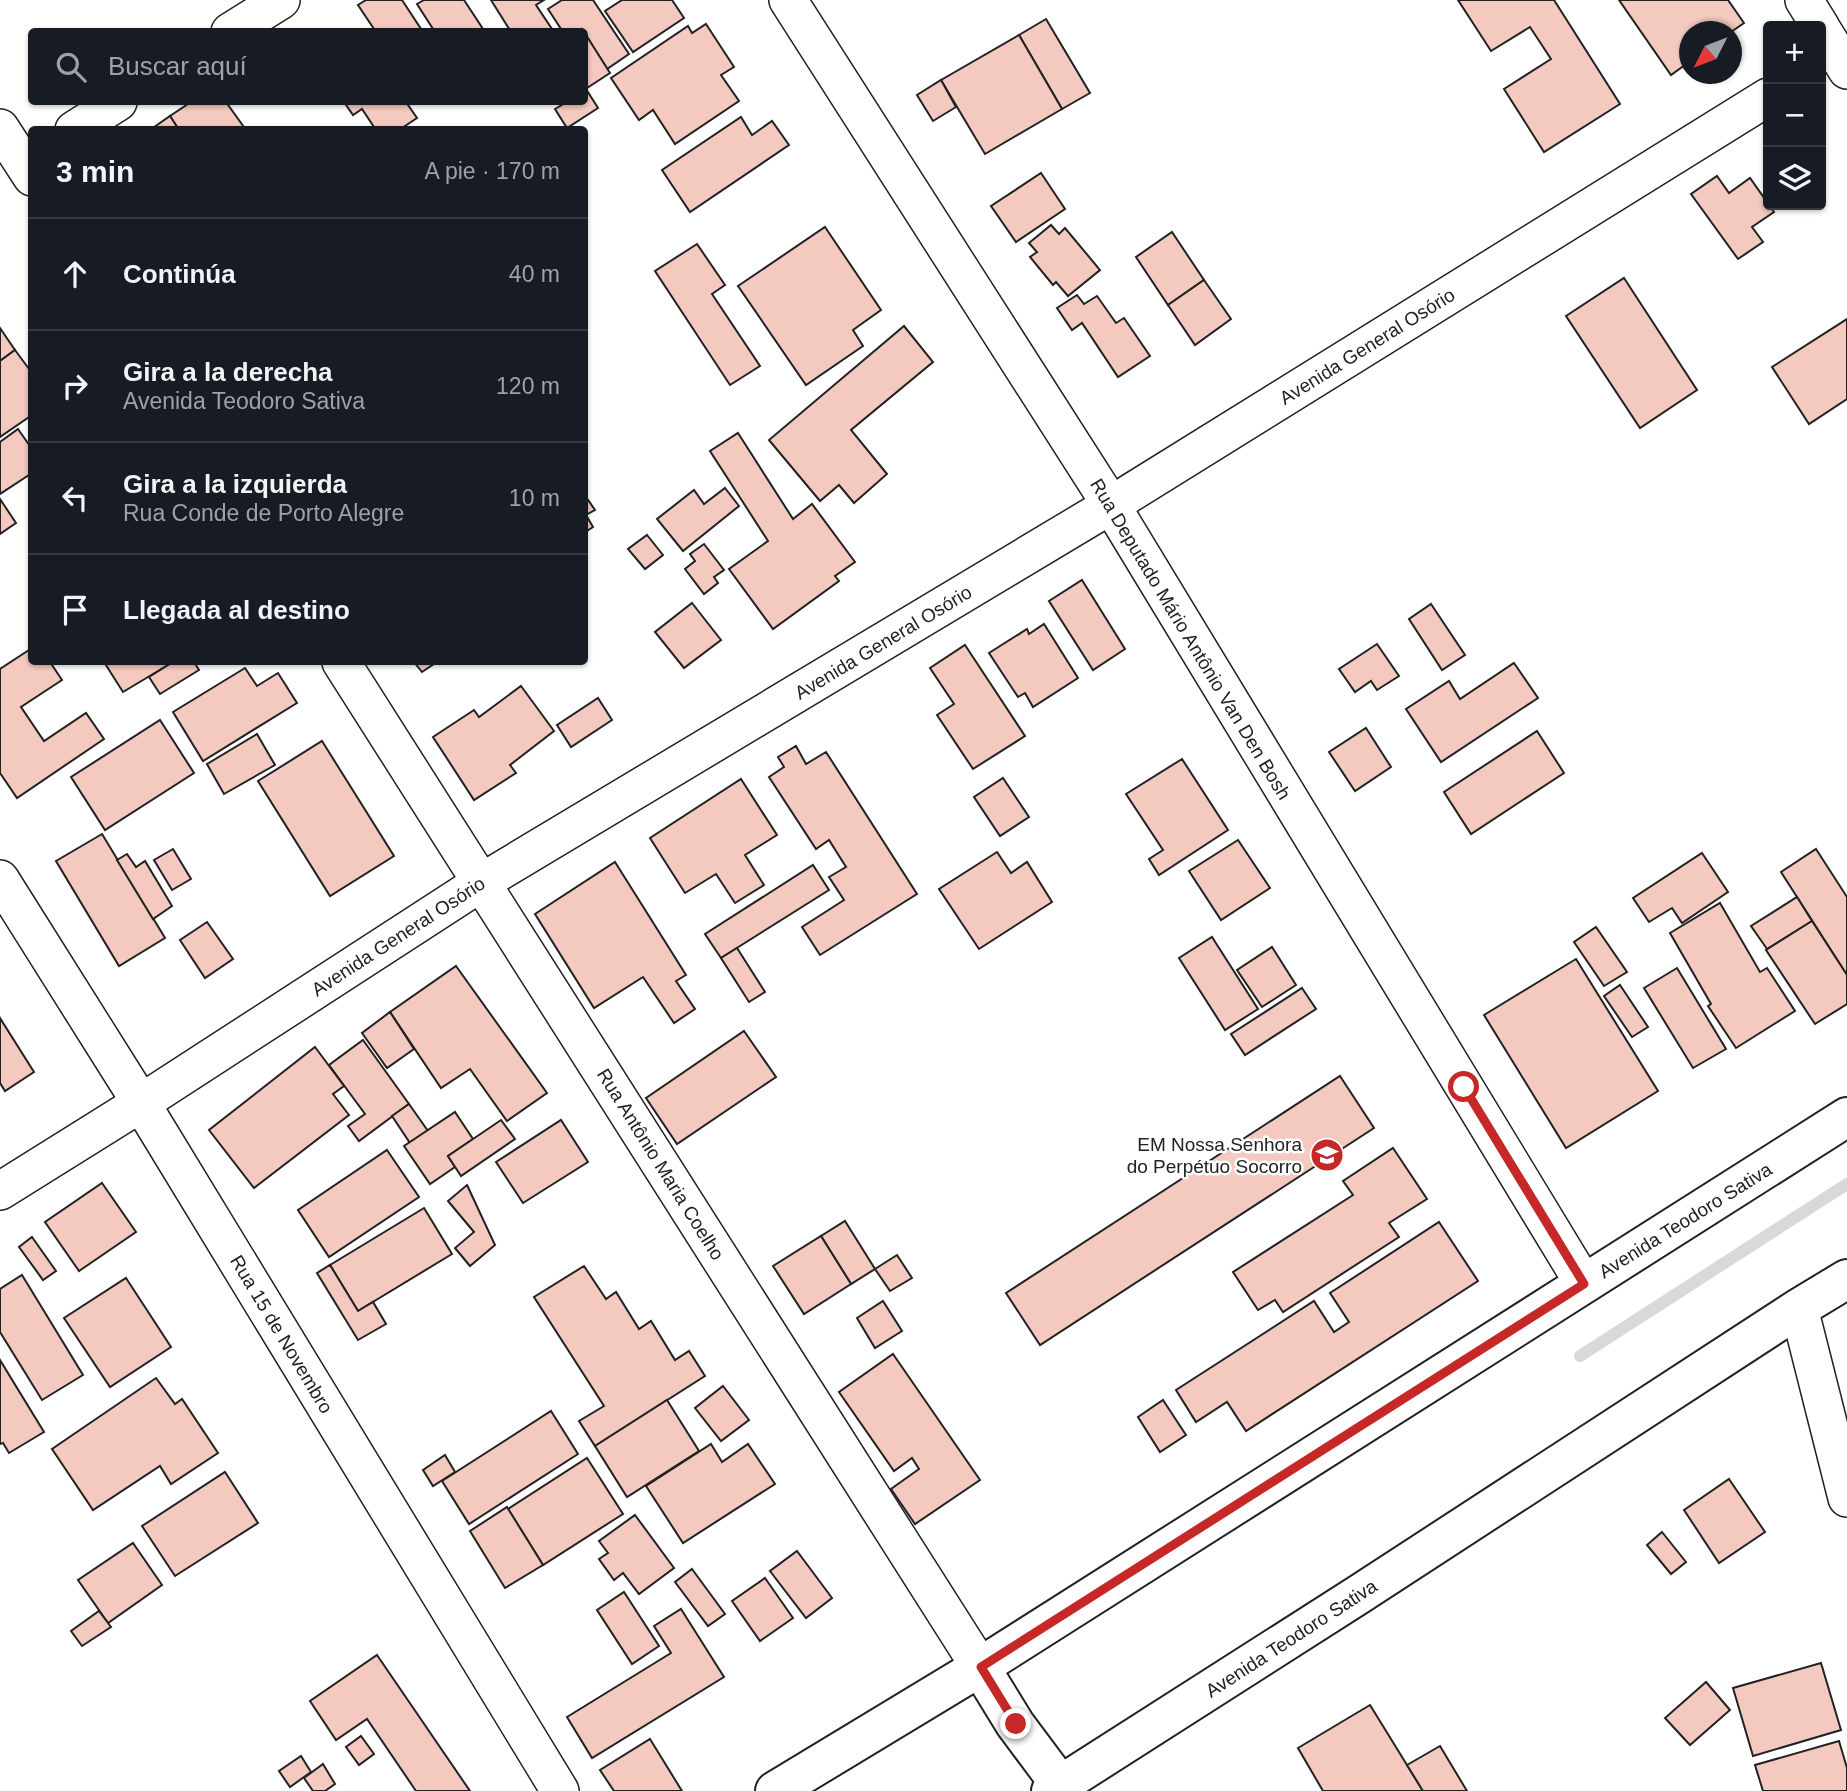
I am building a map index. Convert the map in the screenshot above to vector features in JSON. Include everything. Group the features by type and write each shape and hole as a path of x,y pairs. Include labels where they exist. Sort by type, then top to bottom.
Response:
{"main road":[{"name":"Avenida Teodoro Sativa","path":"775,1791 981,1667 1847,1117"},
{"name":"Avenida Teodoro Sativa","path":"1059,1789 1847,1279"},
{"path":"981,1667 1059,1789"}],"street":[{"path":"236,28 281,0"},
{"name":"Rua Deputado Mário Antônio Van Den Bosh","path":"788,0 1111,505 1584,1284"},
{"path":"1804,0 1832,48"},
{"name":"Avenida General Osório","path":"0,1191 482,882 1111,505 1763,100"},
{"path":"80,126 113,105"},
{"path":"0,128 21,168"},
{"name":"Rua Antônio Maria Coelho","path":"343,665 981,1667"},
{"name":"Rua 15 de Novembro","path":"0,879 141,1102 560,1791"},
{"path":"1799,1308 1847,1498"}],"building":[{"path":"366,0 402,0 420,28 373,28 358,5"},
{"path":"424,0 464,0 482,28 432,28 417,4"},
{"path":"491,0 544,0 536,5 551,28 508,28"},
{"path":"562,0 593,0 629,54 607,69 588,39 588,28 560,28 548,9"},
{"path":"622,0 672,0 684,18 633,52 605,11"},
{"path":"1458,0 1554,0 1620,104 1544,152 1504,89 1551,59 1530,27 1491,51"},
{"path":"1619,0 1728,0 1744,23 1679,21 1679,69 1671,75"},
{"path":"1046,19 1090,93 1062,109 1019,35"},
{"path":"706,24 734,67 721,75 739,101 675,144 653,110 639,120 611,78 688,26 692,33"},
{"path":"1019,35 1062,109 985,154 941,80"},
{"path":"588,38 610,73 588,87"},
{"path":"941,80 956,107 933,121 917,95"},
{"path":"588,92 598,108 570,126 566,126 555,109 562,105 588,105"},
{"path":"186,105 228,105 243,126 176,126 170,116"},
{"path":"346,105 408,105 417,118 405,126 373,126 362,109 353,115"},
{"path":"170,116 176,126 156,126"},
{"path":"741,117 752,135 772,121 789,145 690,212 662,170"},
{"path":"1041,173 1065,209 1016,242 991,206"},
{"path":"1717,176 1729,193 1750,178 1763,196 1763,210 1774,212 1752,227 1763,242 1738,259 1691,194"},
{"path":"1051,225 1059,234 1065,228 1100,270 1068,296 1056,282 1053,285 1030,257 1037,252 1029,243"},
{"path":"825,227 881,310 853,330 863,346 806,385 738,286"},
{"path":"1172,232 1204,280 1168,305 1136,257"},
{"path":"697,244 725,285 712,294 760,366 730,385 655,271"},
{"path":"1624,278 1697,390 1640,428 1566,316"},
{"path":"1204,280 1231,319 1195,345 1168,305"},
{"path":"1077,295 1084,304 1097,296 1116,323 1124,318 1150,356 1118,377 1082,323 1072,330 1057,308"},
{"path":"1847,319 1847,399 1809,424 1772,367"},
{"path":"904,326 933,362 851,430 887,474 854,503 839,485 820,501 769,440"},
{"path":"0,328 15,350 0,361"},
{"path":"15,350 28,368 28,418 0,437 0,361"},
{"path":"18,429 28,443 28,476 0,494 0,442"},
{"path":"738,433 793,519 812,504 855,562 835,576 839,581 773,629 729,569 768,541 710,451"},
{"path":"725,488 739,506 683,551 657,519 694,490 704,504"},
{"path":"0,499 16,523 0,534"},
{"path":"588,500 595,510 588,514"},
{"path":"647,535 663,555 645,569 628,549"},
{"path":"704,544 724,570 714,577 718,583 704,594 685,569 695,561 690,554"},
{"path":"1082,580 1125,649 1093,670 1049,601"},
{"path":"692,603 721,640 684,668 655,632"},
{"path":"1431,604 1465,655 1442,670 1409,619"},
{"path":"1044,624 1078,678 1033,707 1025,693 1018,697 989,653 1027,629 1029,634"},
{"path":"1377,644 1399,676 1377,690 1371,681 1355,692 1339,669"},
{"path":"965,645 1025,736 973,769 937,715 954,704 930,668"},
{"path":"28,651 28,665 52,665 62,680 21,707 44,741 86,713 104,739 17,798 0,773 0,669"},
{"path":"1514,663 1538,698 1441,762 1406,709 1449,681 1460,699"},
{"path":"106,665 168,665 123,692"},
{"path":"168,665 196,665 199,670 160,694 149,677"},
{"path":"416,665 432,665 422,672"},
{"path":"245,668 257,686 278,673 297,703 203,761 173,712"},
{"path":"521,686 554,731 510,765 516,773 474,800 433,737 474,710 479,717"},
{"path":"598,698 612,720 571,747 557,725"},
{"path":"160,720 194,773 105,830 71,777"},
{"path":"1366,728 1391,767 1355,791 1329,752"},
{"path":"1537,731 1564,773 1471,834 1444,792"},
{"path":"257,734 275,765 224,794 207,764"},
{"path":"322,741 394,856 330,896 258,781"},
{"path":"796,746 806,764 826,752 917,894 820,955 802,927 844,900 829,877 846,867 829,840 816,849 769,777 784,767 778,757"},
{"path":"1182,759 1228,830 1159,875 1149,859 1163,850 1126,794"},
{"path":"1003,778 1029,817 1000,836 974,797"},
{"path":"741,779 777,835 745,855 764,885 735,903 716,874 685,893 650,838"},
{"path":"102,834 165,938 119,966 56,861"},
{"path":"1238,840 1270,888 1221,920 1189,871"},
{"path":"173,849 191,879 172,890 154,860"},
{"path":"1816,849 1847,897 1847,975 1781,872"},
{"path":"997,852 1011,873 1027,862 1052,902 979,949 939,889"},
{"path":"1702,853 1728,892 1682,923 1672,908 1649,922 1633,898"},
{"path":"127,854 136,867 145,861 172,906 153,919 117,860"},
{"path":"615,862 686,975 676,981 695,1009 674,1023 643,977 594,1008 535,914"},
{"path":"813,865 829,890 721,958 705,934"},
{"path":"1797,897 1812,921 1767,949 1751,926"},
{"path":"1720,903 1760,972 1767,968 1795,1011 1736,1048 1708,1006 1711,1004 1670,933"},
{"path":"1812,921 1847,975 1847,1004 1815,1024 1766,950"},
{"path":"207,922 233,959 205,978 180,940"},
{"path":"1596,927 1627,972 1604,986 1574,942"},
{"path":"1212,937 1258,1009 1225,1030 1179,958"},
{"path":"1272,947 1296,985 1262,1007 1237,970"},
{"path":"737,948 765,992 749,1002 721,958"},
{"path":"1576,959 1658,1091 1566,1148 1484,1015"},
{"path":"456,966 547,1093 507,1121 470,1069 441,1088 390,1012"},
{"path":"1677,968 1726,1049 1693,1068 1644,988"},
{"path":"1620,985 1648,1027 1632,1037 1604,996"},
{"path":"1302,988 1316,1009 1245,1055 1231,1034"},
{"path":"390,1012 414,1049 387,1068 362,1033"},
{"path":"0,1018 34,1072 5,1091 0,1083"},
{"path":"744,1031 776,1077 677,1144 646,1098"},
{"path":"363,1040 409,1104 359,1141 348,1126 365,1114 329,1065"},
{"path":"315,1047 344,1086 333,1094 349,1115 254,1188 209,1130"},
{"path":"1340,1076 1374,1128 1040,1345 1006,1293"},
{"path":"409,1104 428,1131 410,1143 392,1116"},
{"path":"455,1112 473,1139 448,1156 455,1167 430,1184 404,1146"},
{"path":"501,1120 515,1139 461,1176 448,1156"},
{"path":"561,1120 588,1162 523,1203 496,1162"},
{"path":"1393,1148 1427,1199 1389,1223 1399,1237 1283,1312 1275,1300 1258,1310 1233,1272 1353,1195 1343,1181"},
{"path":"387,1150 419,1197 329,1257 298,1210"},
{"path":"102,1183 136,1232 79,1271 45,1222"},
{"path":"467,1185 495,1245 470,1266 455,1248 474,1232 448,1201"},
{"path":"424,1208 452,1254 358,1311 330,1265"},
{"path":"845,1221 875,1269 851,1284 821,1236"},
{"path":"1439,1222 1478,1281 1246,1431 1227,1402 1196,1422 1176,1390 1314,1301 1334,1332 1349,1322 1330,1293"},
{"path":"821,1236 851,1284 804,1314 773,1266"},
{"path":"32,1237 56,1271 43,1280 19,1247"},
{"path":"897,1255 912,1278 890,1291 875,1269"},
{"path":"330,1265 358,1311 373,1302 386,1324 358,1340 317,1273"},
{"path":"584,1266 606,1299 616,1292 639,1329 651,1321 675,1360 689,1351 705,1376 595,1446 579,1421 604,1406 534,1297"},
{"path":"22,1275 83,1375 42,1400 0,1332 0,1289"},
{"path":"126,1278 171,1347 110,1387 64,1318"},
{"path":"883,1301 902,1331 875,1348 857,1318"},
{"path":"893,1354 980,1480 915,1524 891,1489 919,1469 912,1458 894,1471 839,1392"},
{"path":"0,1360 44,1432 9,1453 3,1443 0,1444"},
{"path":"156,1378 175,1404 182,1399 218,1453 171,1484 160,1466 93,1510 52,1449"},
{"path":"723,1386 749,1420 721,1441 695,1408"},
{"path":"667,1400 699,1451 627,1497 595,1446"},
{"path":"1163,1400 1186,1435 1160,1452 1138,1417"},
{"path":"551,1411 578,1454 469,1524 442,1481"},
{"path":"711,1444 722,1462 748,1444 775,1484 683,1543 646,1486"},
{"path":"445,1455 455,1472 433,1486 423,1470"},
{"path":"587,1458 623,1514 543,1565 508,1509"},
{"path":"225,1472 258,1523 175,1576 142,1526"},
{"path":"1729,1479 1765,1532 1719,1563 1684,1510"},
{"path":"507,1507 543,1565 505,1588 470,1531"},
{"path":"635,1515 674,1568 639,1594 623,1573 614,1580 599,1559 608,1553 599,1541"},
{"path":"1662,1532 1686,1562 1671,1574 1647,1545"},
{"path":"133,1543 162,1585 108,1623 78,1580"},
{"path":"797,1551 832,1598 806,1618 770,1571"},
{"path":"692,1569 725,1614 708,1626 675,1582"},
{"path":"765,1578 793,1618 760,1641 732,1601"},
{"path":"624,1592 659,1646 632,1664 597,1610"},
{"path":"681,1609 724,1677 592,1758 567,1717 671,1653 654,1626"},
{"path":"99,1611 111,1627 82,1646 71,1631"},
{"path":"377,1655 470,1791 416,1791 367,1719 336,1740 310,1701"},
{"path":"1821,1663 1841,1730 1753,1756 1733,1688"},
{"path":"1706,1682 1730,1710 1690,1745 1665,1718"},
{"path":"1370,1705 1423,1791 1323,1791 1298,1748"},
{"path":"361,1736 374,1754 359,1765 346,1747"},
{"path":"650,1739 682,1791 614,1791 600,1770"},
{"path":"1839,1741 1847,1768 1847,1791 1763,1791 1755,1765"},
{"path":"1440,1746 1467,1791 1423,1791 1407,1765"},
{"path":"301,1756 311,1772 290,1787 279,1771"},
{"path":"323,1764 335,1784 325,1791 313,1791 304,1778"}],"waterway":[{"path":"1580,1356 1847,1184"}],"place":[{"name":"EM Nossa Senhora do Perpétuo Socorro","path":"1327,1155"}],"route":[{"path":"1016,1724 981,1667 1584,1284 1464,1087"}]}
